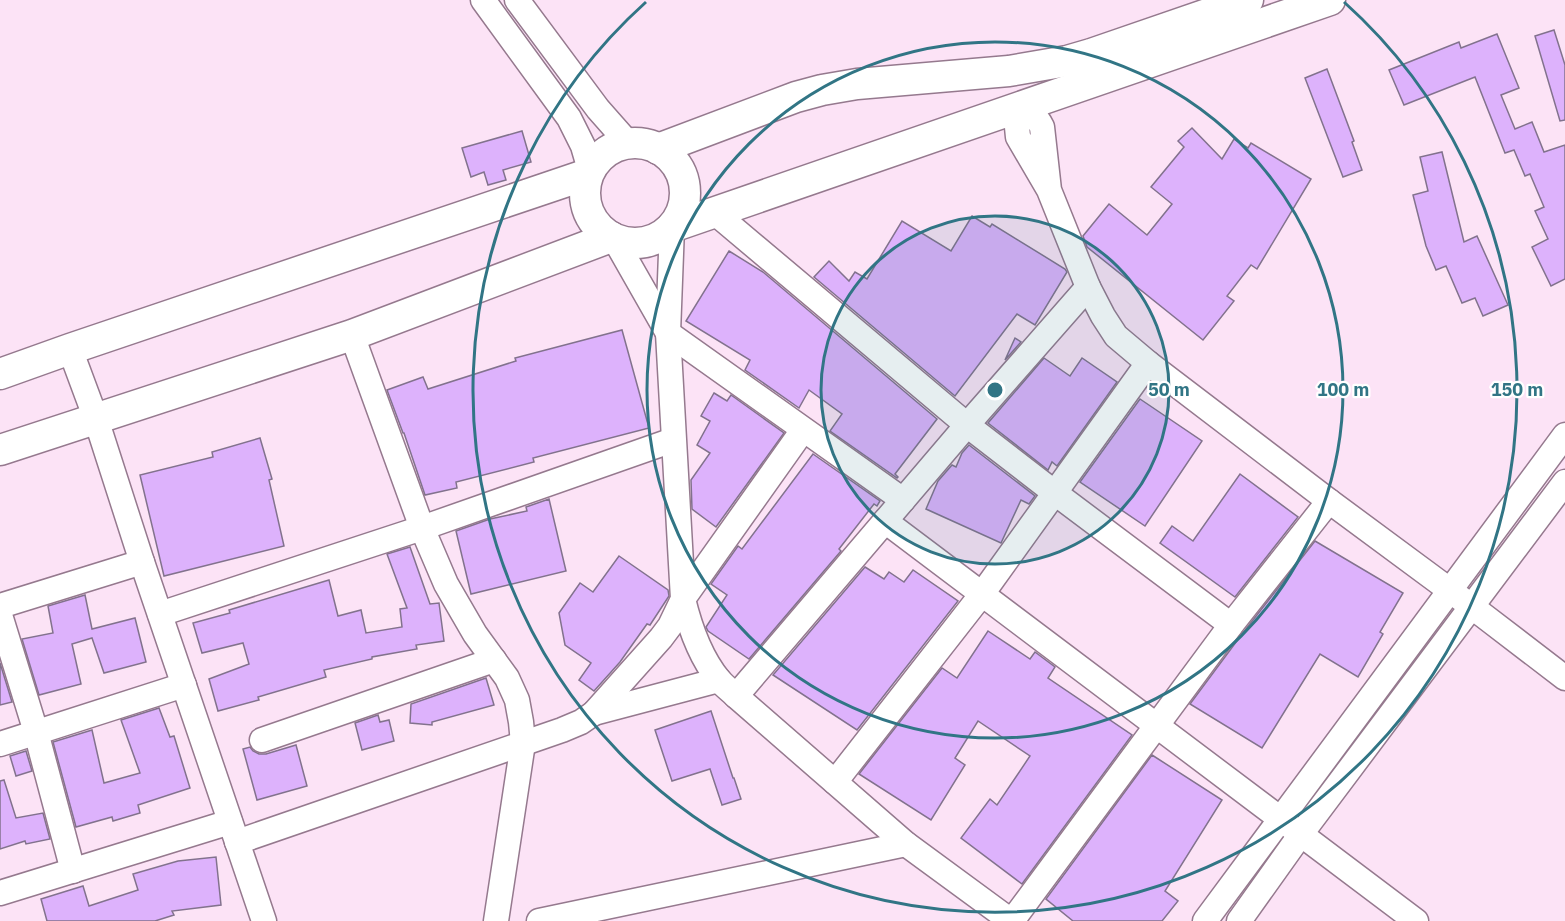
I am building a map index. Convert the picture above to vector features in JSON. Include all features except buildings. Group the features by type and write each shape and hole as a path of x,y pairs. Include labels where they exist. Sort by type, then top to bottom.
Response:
{"main road":[{"path":"658,149 796,97 822,90 857,84 1009,71 1057,63 1091,54 1248,0"},
{"path":"672,227 685,199 684,184 679,170 670,158 648,145 628,143 616,146 597,160 589,172 585,188 585,203 590,216 599,228 613,238 630,243 645,242 659,237 672,227 714,212 1330,0"},
{"path":"1009,71 1022,107"},
{"path":"0,374 589,172"},
{"path":"0,450 352,335 613,238"}],"street":[{"path":"483,0 569,118 583,146 589,172"},
{"path":"517,0 598,109 628,143"},
{"path":"1022,107 1031,111 1038,118 1042,127 1049,190 1088,287 1116,336 1329,501 1565,678"},
{"path":"714,212 967,425 1231,625"},
{"path":"672,227 668,333 673,440 683,599 695,638 706,660 728,688 906,844 1012,921 1231,625 1329,501"},
{"path":"613,238 668,333 903,500"},
{"path":"594,713 728,688 885,521 1088,287"},
{"path":"352,335 422,528 446,584 475,634 507,678 517,700 523,743 496,921"},
{"path":"70,349 96,419 264,921"},
{"path":"835,782 982,594 1148,363"},
{"path":"0,893 73,871 234,832 523,743 580,722 594,713 661,638 670,626 683,599 803,430"},
{"path":"1205,921 1565,435"},
{"path":"160,614 422,528 673,440"},
{"path":"1239,921 1301,834 1565,482"},
{"path":"885,521 1416,921"},
{"path":"0,606 142,562"},
{"path":"0,615 36,732 73,871"},
{"path":"262,740 494,660"},
{"path":"0,744 184,685"},
{"path":"539,921 906,844"}]}
